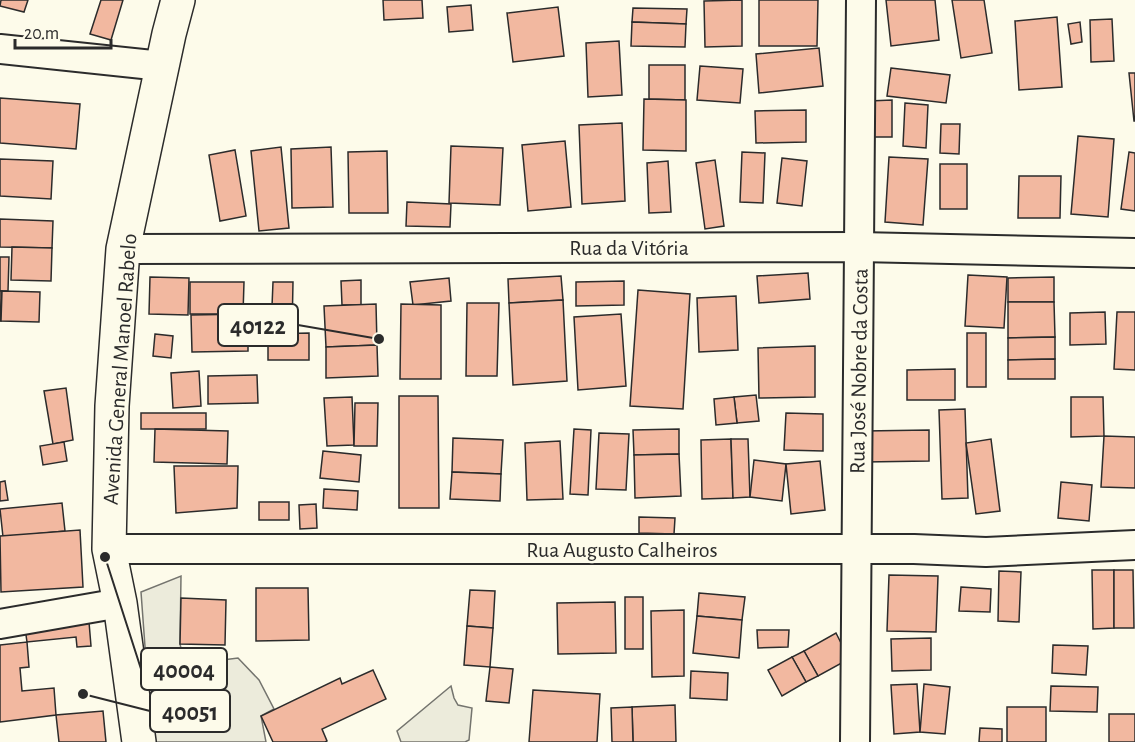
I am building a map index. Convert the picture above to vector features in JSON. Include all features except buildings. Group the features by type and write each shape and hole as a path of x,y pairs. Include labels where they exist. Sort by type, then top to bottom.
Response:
{"main road":[{"name":"Avenida General Manoel Rabelo","path":"139,742 120,603 109,549 112,406 123,249 178,0"}],"street":[{"name":"Rua José Nobre da Costa","path":"855,742 861,0"},
{"path":"0,49 162,66"},
{"name":"Rua da Vitória","path":"123,249 859,247 1135,253"},
{"name":"Rua Augusto Calheiros","path":"109,549 856,549 986,552 1135,545"},
{"path":"0,624 120,603"}],"shaded area":[{"path":"181,576 180,644 188,680 200,678 207,662 238,658 259,680 274,709 261,716 266,742 152,742 141,592"},
{"path":"451,686 458,705 472,708 469,740 465,742 401,742 397,731"}],"place":[{"name":"40122","path":"379,339"},
{"name":"40004","path":"105,557"},
{"name":"40051","path":"83,694"}]}
